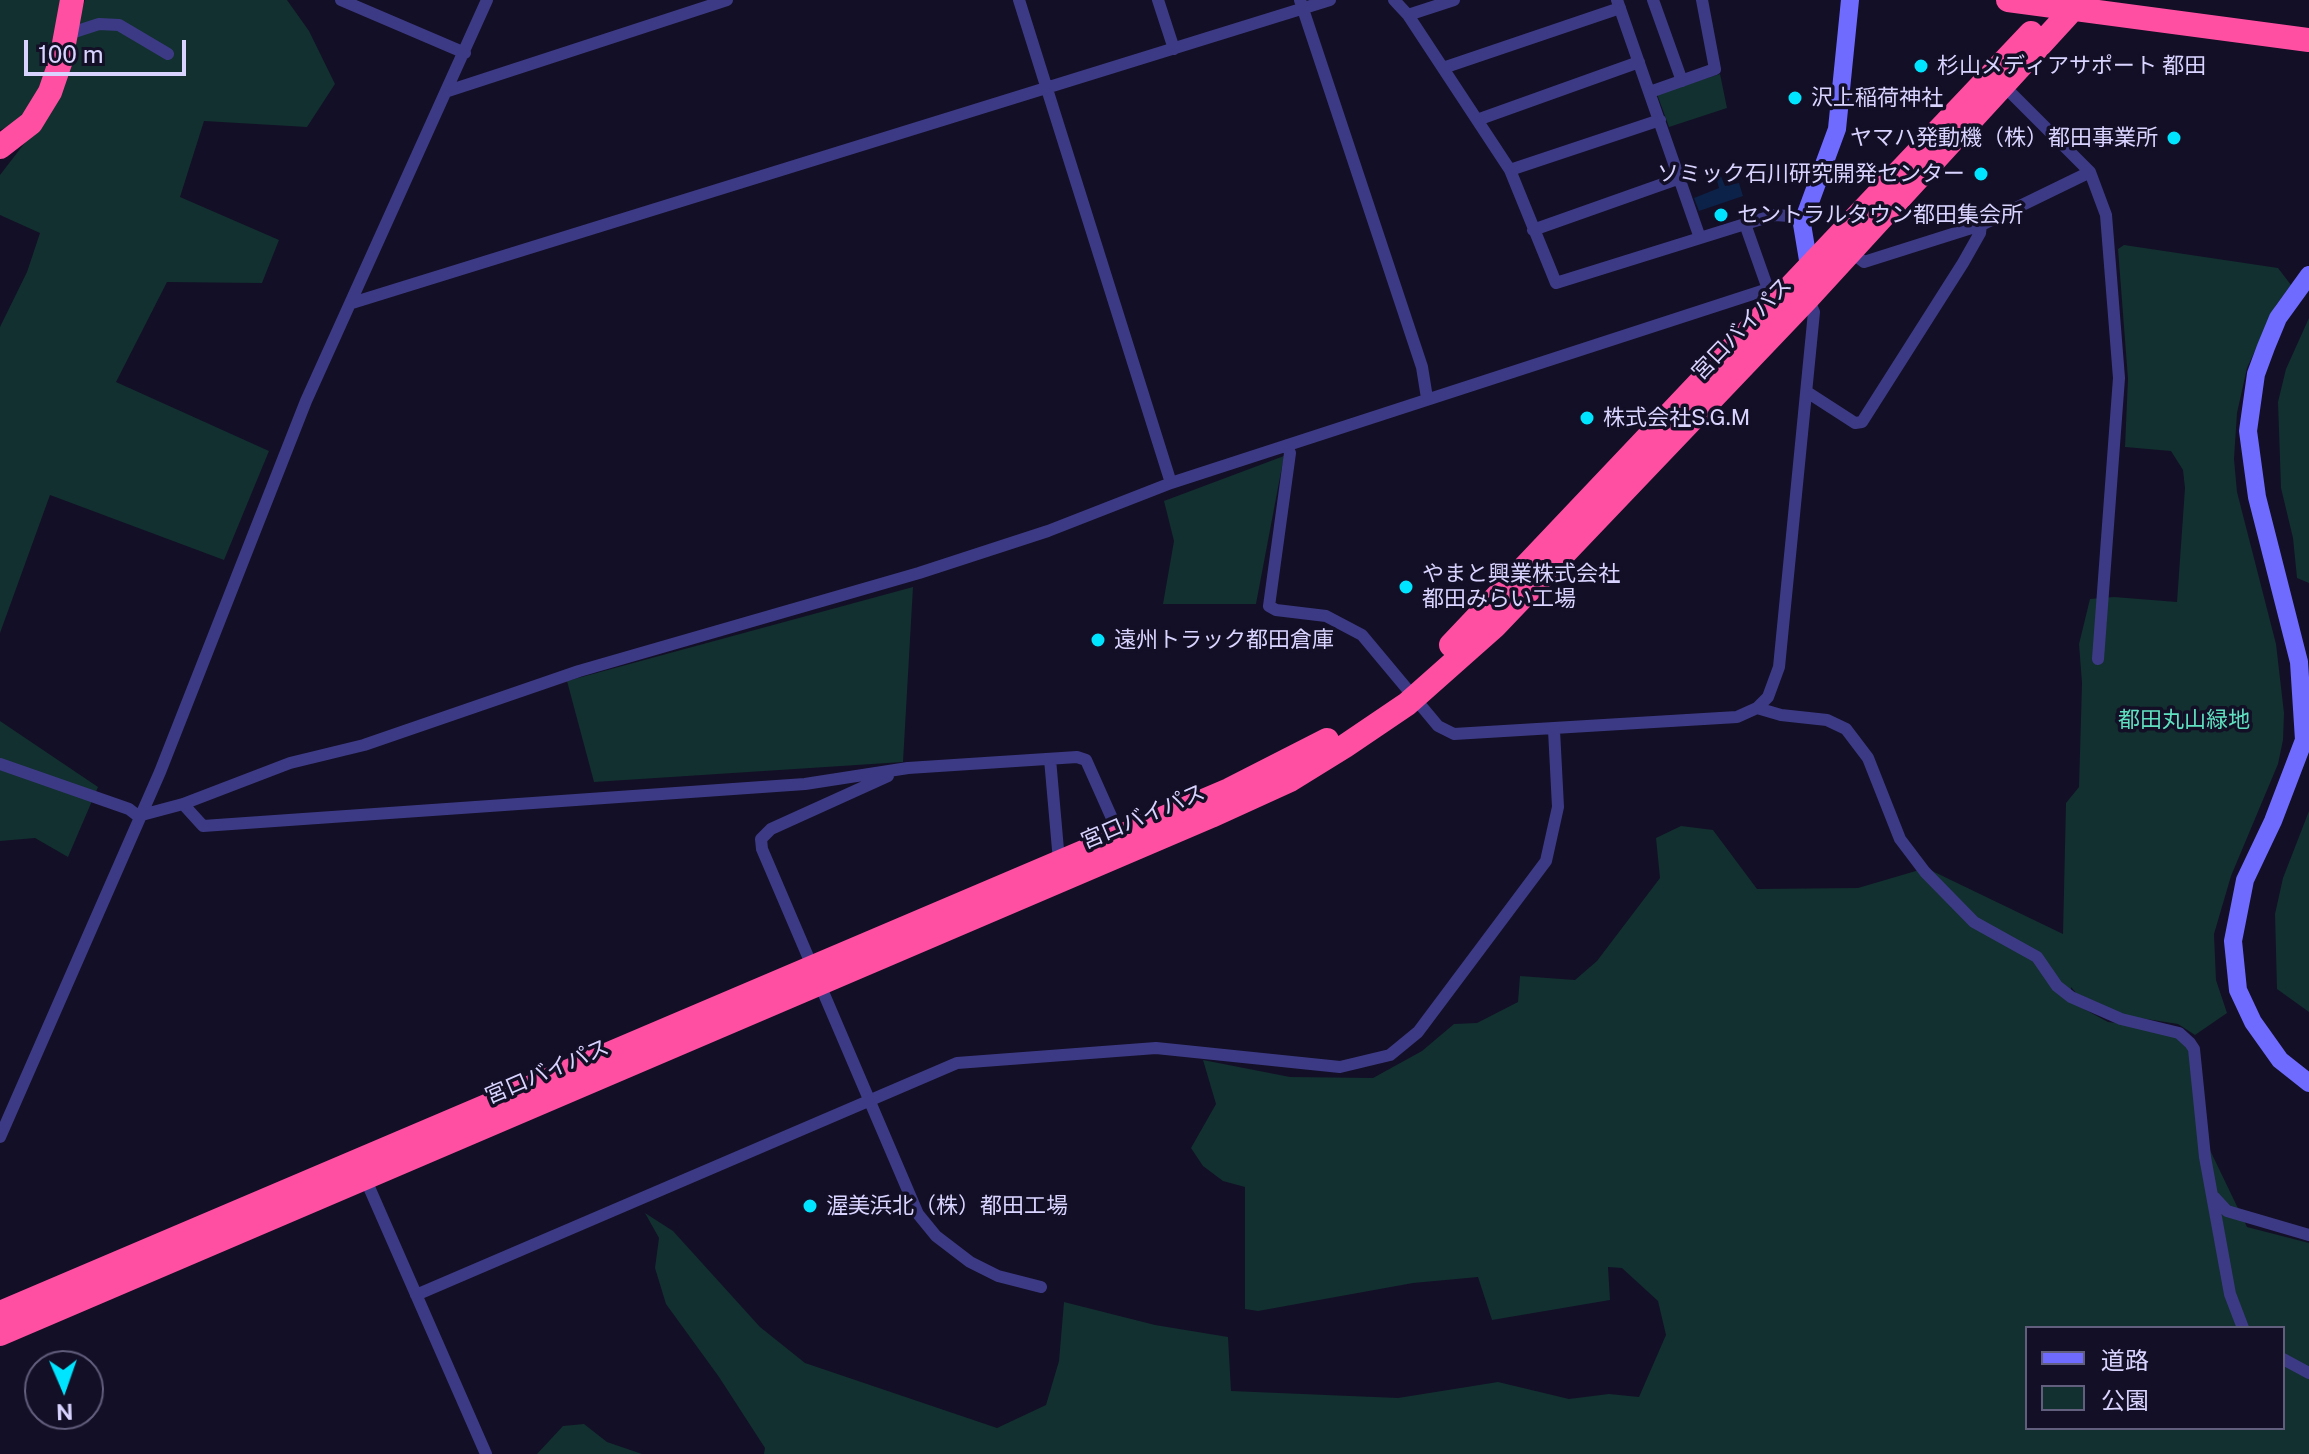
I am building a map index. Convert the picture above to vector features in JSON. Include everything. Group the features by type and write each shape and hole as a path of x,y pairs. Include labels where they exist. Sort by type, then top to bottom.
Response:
{"highway":[{"path":"0,147 31,123 50,92 72,0"},
{"path":"2008,0 2070,4 2309,40"},
{"name":"宮口バイパス","path":"0,1313 1290,780 1495,626 1808,298 2004,86 2070,4"},
{"name":"宮口バイパス","path":"0,1334 365,1178 816,975 1119,834 1238,786 1408,693 1809,266 2070,4"}],"street":[{"path":"341,0 465,53"},
{"path":"0,1137 138,816 160,772 306,401 487,0"},
{"path":"448,91 727,0"},
{"path":"1019,0 1171,483"},
{"path":"1158,0 1174,49"},
{"path":"352,303 1046,86 1174,49 1301,4 1330,0"},
{"path":"1394,0 1408,15 1510,170 1556,283 1775,215 1803,217"},
{"path":"1408,15 1454,0"},
{"path":"1653,0 1682,81"},
{"path":"1650,92 1715,69 1702,0"},
{"path":"1809,266 1801,236 1803,217 1837,129 1850,0"},
{"path":"1301,4 1422,367 1427,398"},
{"path":"1443,68 1618,4 1700,238"},
{"path":"65,35 99,24 119,25 168,54"},
{"path":"1477,120 1639,62"},
{"path":"2004,86 2090,172 2101,194 2107,223 2119,378 2098,659"},
{"path":"1510,170 1660,120"},
{"path":"1850,251 1864,262 1981,225 2090,172"},
{"path":"1533,230 1680,178"},
{"path":"138,816 183,804 290,763 364,745 579,671 828,602 1048,531 1171,483 1768,289 1745,224"},
{"path":"1807,392 1855,423 1862,422 1963,263 1980,233 1981,225"},
{"path":"2309,275 2278,318 2266,347 2256,374 2248,431 2249,459 2257,497 2299,662 2304,740 2273,821 2245,880 2233,941 2238,990 2253,1022 2280,1060 2309,1083"},
{"path":"1287,445 1290,453 1269,606 1276,610 1326,616 1349,626 1372,644 1408,693 1438,726 1454,734 1729,719 1757,708 1772,690 1779,667 1814,312 1808,298"},
{"path":"1757,708 1781,715 1827,720 1846,729 1868,758 1900,839 1931,880 1974,922 2037,957 2057,986 2071,997 2121,1019 2179,1033 2190,1043 2194,1049 2205,1157 2230,1294 2242,1326"},
{"path":"416,1295 957,1063 1156,1048 1340,1067 1390,1055 1418,1032 1546,861 1556,830 1558,807 1554,730"},
{"path":"183,804 203,826 805,784 903,769 1077,757 1086,760 1119,834"},
{"path":"1050,759 1059,861"},
{"path":"0,764 129,809 138,816"},
{"path":"903,769 771,829 761,839 762,849 912,1201 936,1236 988,1272 1041,1287"},
{"path":"365,1178 486,1454"},
{"path":"2214,1197 2227,1211 2309,1235"},
{"path":"2285,1360 2309,1373"}],"green space":[{"path":"0,0 62,0 44,83 21,122 0,130"},
{"path":"85,0 287,0 309,31 335,84 307,127 204,121 180,197 279,240 262,283 167,282 116,382 269,451 224,560 50,495 0,633 0,327 27,272 40,233 0,215 0,175 50,110"},
{"path":"1720,74 1727,108 1669,127 1657,94"},
{"name":"都田丸山緑地","path":"2124,245 2278,268 2291,285 2276,305 2247,368 2237,413 2234,459 2237,492 2276,644 2284,713 2278,764 2231,876 2214,934 2216,980 2227,1013 2195,1035 2178,1024 2127,1016 2076,993 2071,987 2071,1002 2108,1022 2164,1029 2191,1047 2208,1146 2247,1227 2309,1243 2309,1454 764,1454 765,1448 719,1377 666,1304 655,1268 659,1238 645,1213 673,1231 760,1327 805,1363 997,1428 1046,1405 1059,1361 1064,1302 1155,1325 1228,1337 1231,1391 1398,1398 1498,1382 1569,1399 1609,1394 1639,1397 1666,1335 1658,1301 1622,1268 1608,1267 1610,1300 1492,1320 1478,1277 1413,1283 1258,1311 1245,1309 1245,1187 1223,1181 1203,1166 1191,1148 1216,1104 1203,1060 1290,1077 1373,1078 1422,1051 1454,1024 1477,1023 1518,1002 1520,976 1575,980 1597,961 1660,878 1656,838 1681,826 1713,830 1757,889 1858,888 1926,868 2063,934 2066,803 2079,787 2082,683 2079,644 2090,599 2114,597 2177,602 2185,488 2183,470 2171,451 2125,447 2128,379 2118,249"},
{"path":"2309,318 2309,583 2297,578 2293,538 2281,488 2278,402 2286,369"},
{"path":"1284,456 1256,604 1163,604 1174,541 1164,501"},
{"path":"913,587 903,762 594,782 567,681"},
{"path":"0,721 98,787 68,857 35,838 0,841"},
{"path":"2309,811 2309,1012 2277,989 2275,914 2283,878"},
{"path":"584,1424 607,1442 642,1454 537,1454 563,1426"}],"water":[{"path":"1718,169 1725,186 1739,183 1743,196 1699,211 1694,198 1719,188 1714,170"}],"place":[{"name":"杉山メディアサポート 都田","path":"1921,66"},
{"name":"沢上稲荷神社","path":"1795,98"},
{"name":"ヤマハ発動機（株）都田事業所","path":"2174,138"},
{"name":"ソミック石川研究開発センター","path":"1981,174"},
{"name":"セントラルタウン都田集会所","path":"1721,215"},
{"name":"株式会社S.G.M","path":"1587,418"},
{"name":"やまと興業株式会社 都田みらい工場","path":"1406,587"},
{"name":"遠州トラック都田倉庫","path":"1098,640"},
{"name":"渥美浜北（株）都田工場","path":"810,1206"}]}
